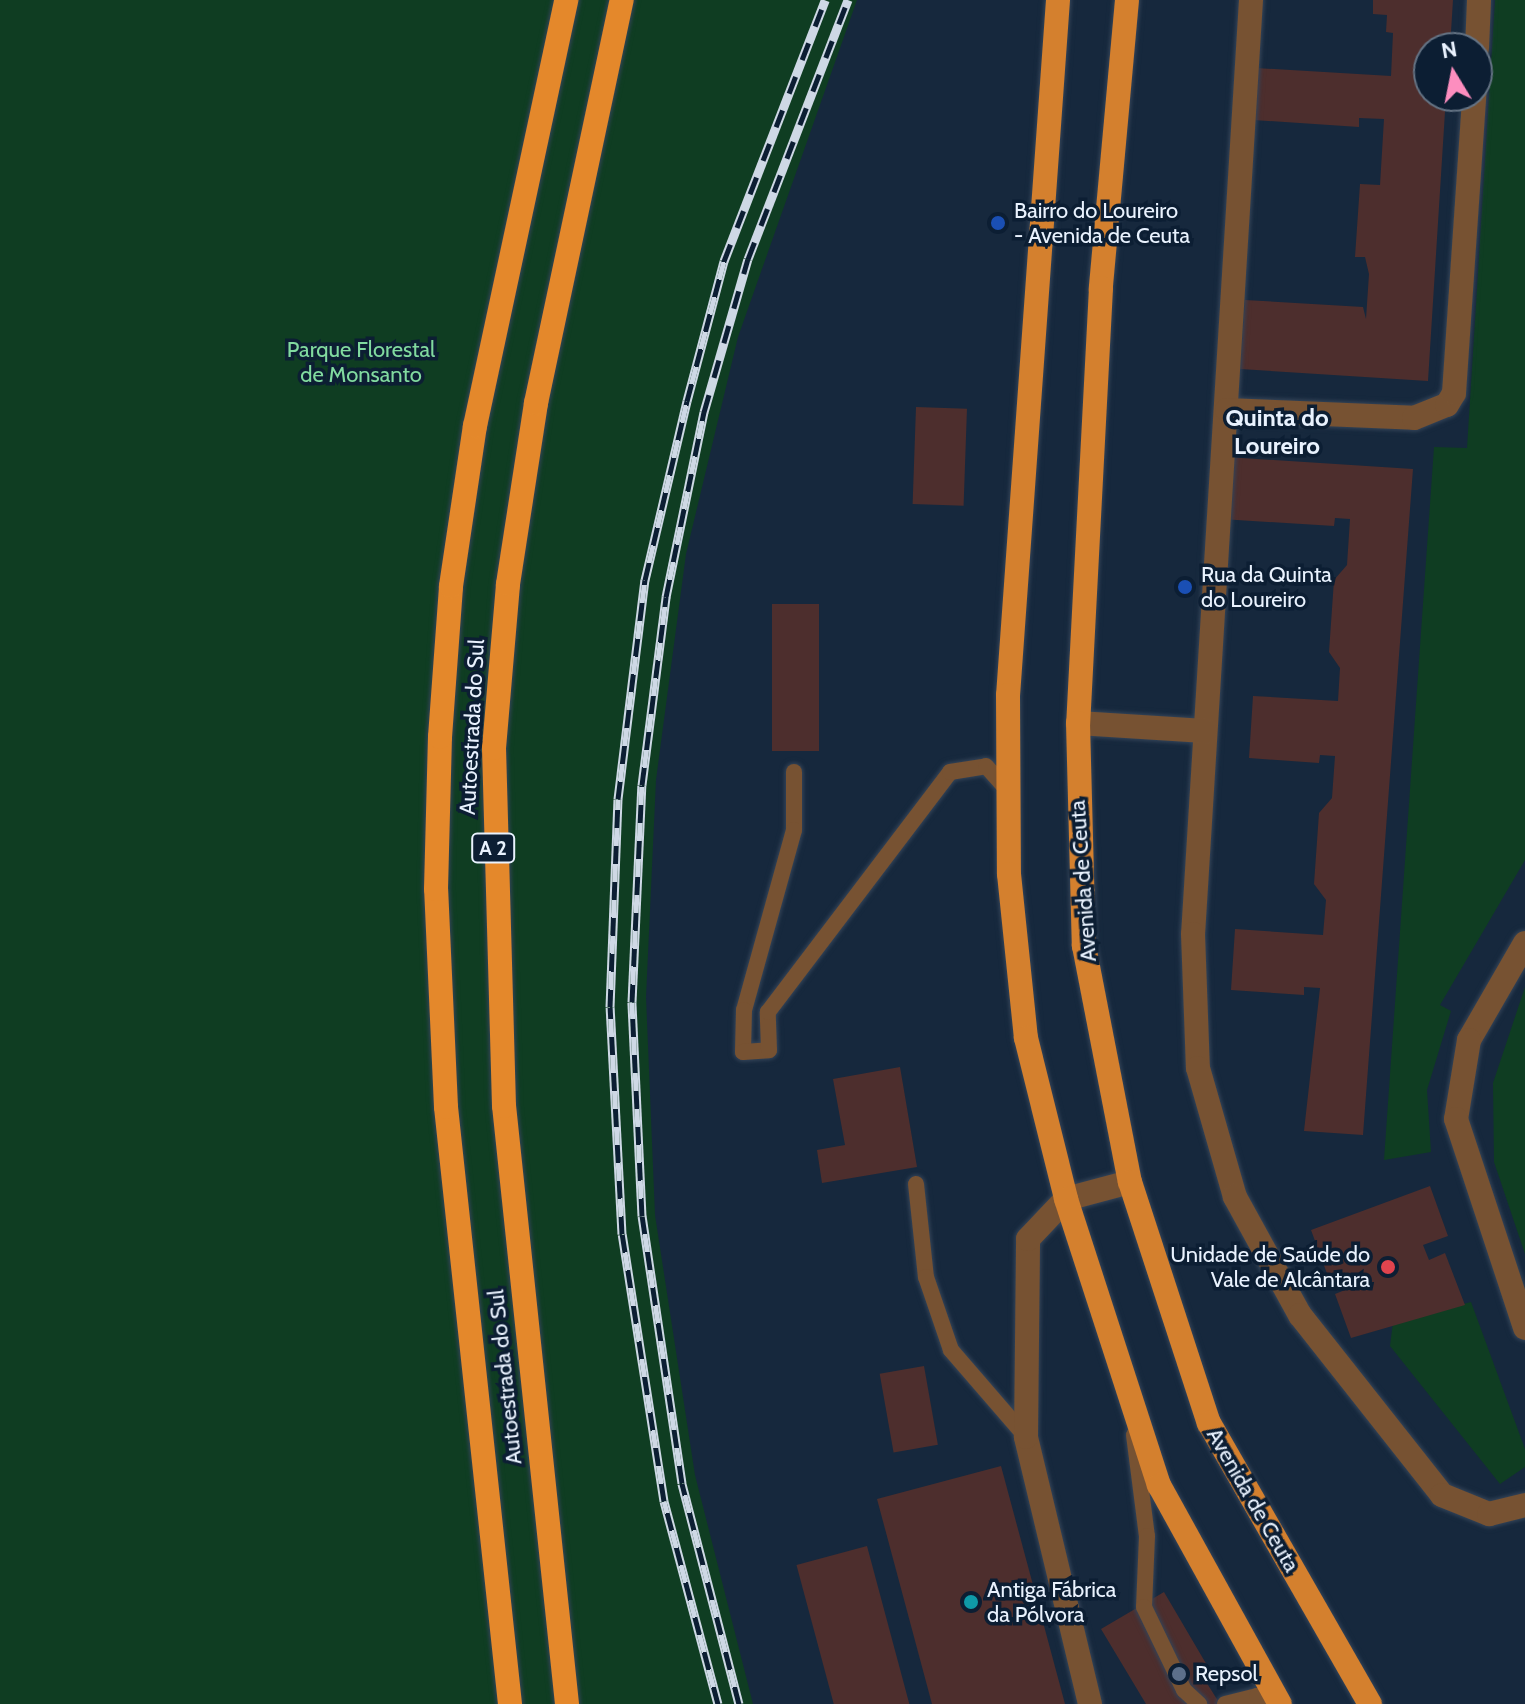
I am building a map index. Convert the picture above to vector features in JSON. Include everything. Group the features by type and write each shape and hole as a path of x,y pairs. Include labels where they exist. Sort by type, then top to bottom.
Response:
{"highway":[{"name":"Autoestrada do Sul","path":"510,1704 446,1107 439,765 451,586 475,426 566,0"},
{"name":"Autoestrada do Sul","path":"567,1704 504,1106 494,748 508,584 536,403 622,0"},
{"path":"1058,0 1008,695 1008,793 1026,1038 1066,1199 1159,1485 1280,1704"},
{"name":"Avenida de Ceuta","path":"1127,0 1101,288 1078,723 1084,946 1130,1182 1209,1423 1370,1704"}],"street":[{"path":"1251,0 1205,731 1193,1023 1207,1112 1235,1197 1300,1315 1442,1495 1489,1514 1525,1505"},
{"path":"1478,32 1479,0"},
{"path":"1227,410 1414,418 1447,405 1454,393 1473,112"},
{"path":"1078,723 1205,731"},
{"path":"1525,943 1469,1040 1456,1119 1525,1328"},
{"path":"1090,1704 1026,1437 1028,1239 1066,1199 1130,1182"}],"lane":[{"path":"794,772 794,830 744,1010 743,1052 769,1050 768,1012 950,772 986,766 1008,793"},
{"path":"916,1184 926,1277 951,1350 1026,1437"},
{"path":"1129,1394 1147,1536 1144,1607 1184,1690 1199,1704"},
{"path":"1225,1704 1257,1696 1272,1704"}],"green space":[{"name":"Parque Florestal de Monsanto","path":"0,0 857,0 738,337 686,554 656,780 646,997 655,1215 695,1475 753,1704 0,1704"},
{"path":"1495,0 1525,0 1525,860 1440,1005 1451,1011 1427,1090 1431,1152 1384,1160 1434,447 1467,448 1488,112 1493,112"},
{"path":"1525,987 1525,1254 1494,1162 1493,1083"},
{"path":"1471,1302 1525,1449 1525,1467 1500,1484 1390,1346 1393,1322"}],"building":[{"path":"1373,0 1453,0 1451,32 1413,32 1413,112 1445,112 1428,381 1240,369 1245,300 1363,307 1366,319 1369,274 1365,257 1355,257 1360,184 1380,185 1384,119 1359,118 1359,127 1253,120 1256,68 1391,76 1393,33 1386,32 1387,15 1373,14"},
{"path":"916,407 967,409 964,506 913,504"},
{"path":"1226,457 1413,469 1363,1135 1304,1131 1320,988 1304,987 1304,995 1231,990 1235,929 1323,935 1326,900 1314,884 1319,813 1332,798 1335,756 1320,755 1319,763 1249,758 1253,696 1338,701 1340,668 1329,652 1334,580 1347,565 1350,519 1335,518 1334,526 1221,519"},
{"path":"772,604 819,604 819,751 772,751"},
{"path":"900,1067 917,1167 822,1183 817,1150 845,1145 833,1079"},
{"name":"Unidade de Saúde do Vale de Alcântara","path":"1430,1186 1448,1236 1423,1245 1429,1260 1445,1253 1465,1305 1351,1338 1335,1294 1350,1288 1344,1274 1329,1279 1311,1230"},
{"path":"924,1366 938,1445 894,1453 880,1374"},
{"name":"Antiga Fábrica da Pólvora","path":"1001,1466 1065,1704 932,1704 877,1499"},
{"path":"867,1546 909,1704 834,1704 796,1565"},
{"path":"1164,1592 1211,1672 1203,1677 1220,1704 1146,1704 1101,1629"}],"railway":[{"path":"718,1704 664,1501 622,1234 610,1007 618,799 645,580 687,401 724,261 825,0"},
{"path":"739,1704 682,1483 642,1216 632,1002 642,785 666,597 704,412 748,259 848,0"}],"place":[{"name":"Bairro do Loureiro - Avenida de Ceuta","path":"998,223"},
{"name":"Rua da Quinta do Loureiro","path":"1185,587"},
{"name":"Unidade de Saúde do Vale de Alcântara","path":"1388,1267"},
{"name":"Antiga Fábrica da Pólvora","path":"971,1602"},
{"name":"Repsol","path":"1179,1674"}],"district":[{"name":"Quinta do Loureiro","path":"1277,432"}]}
